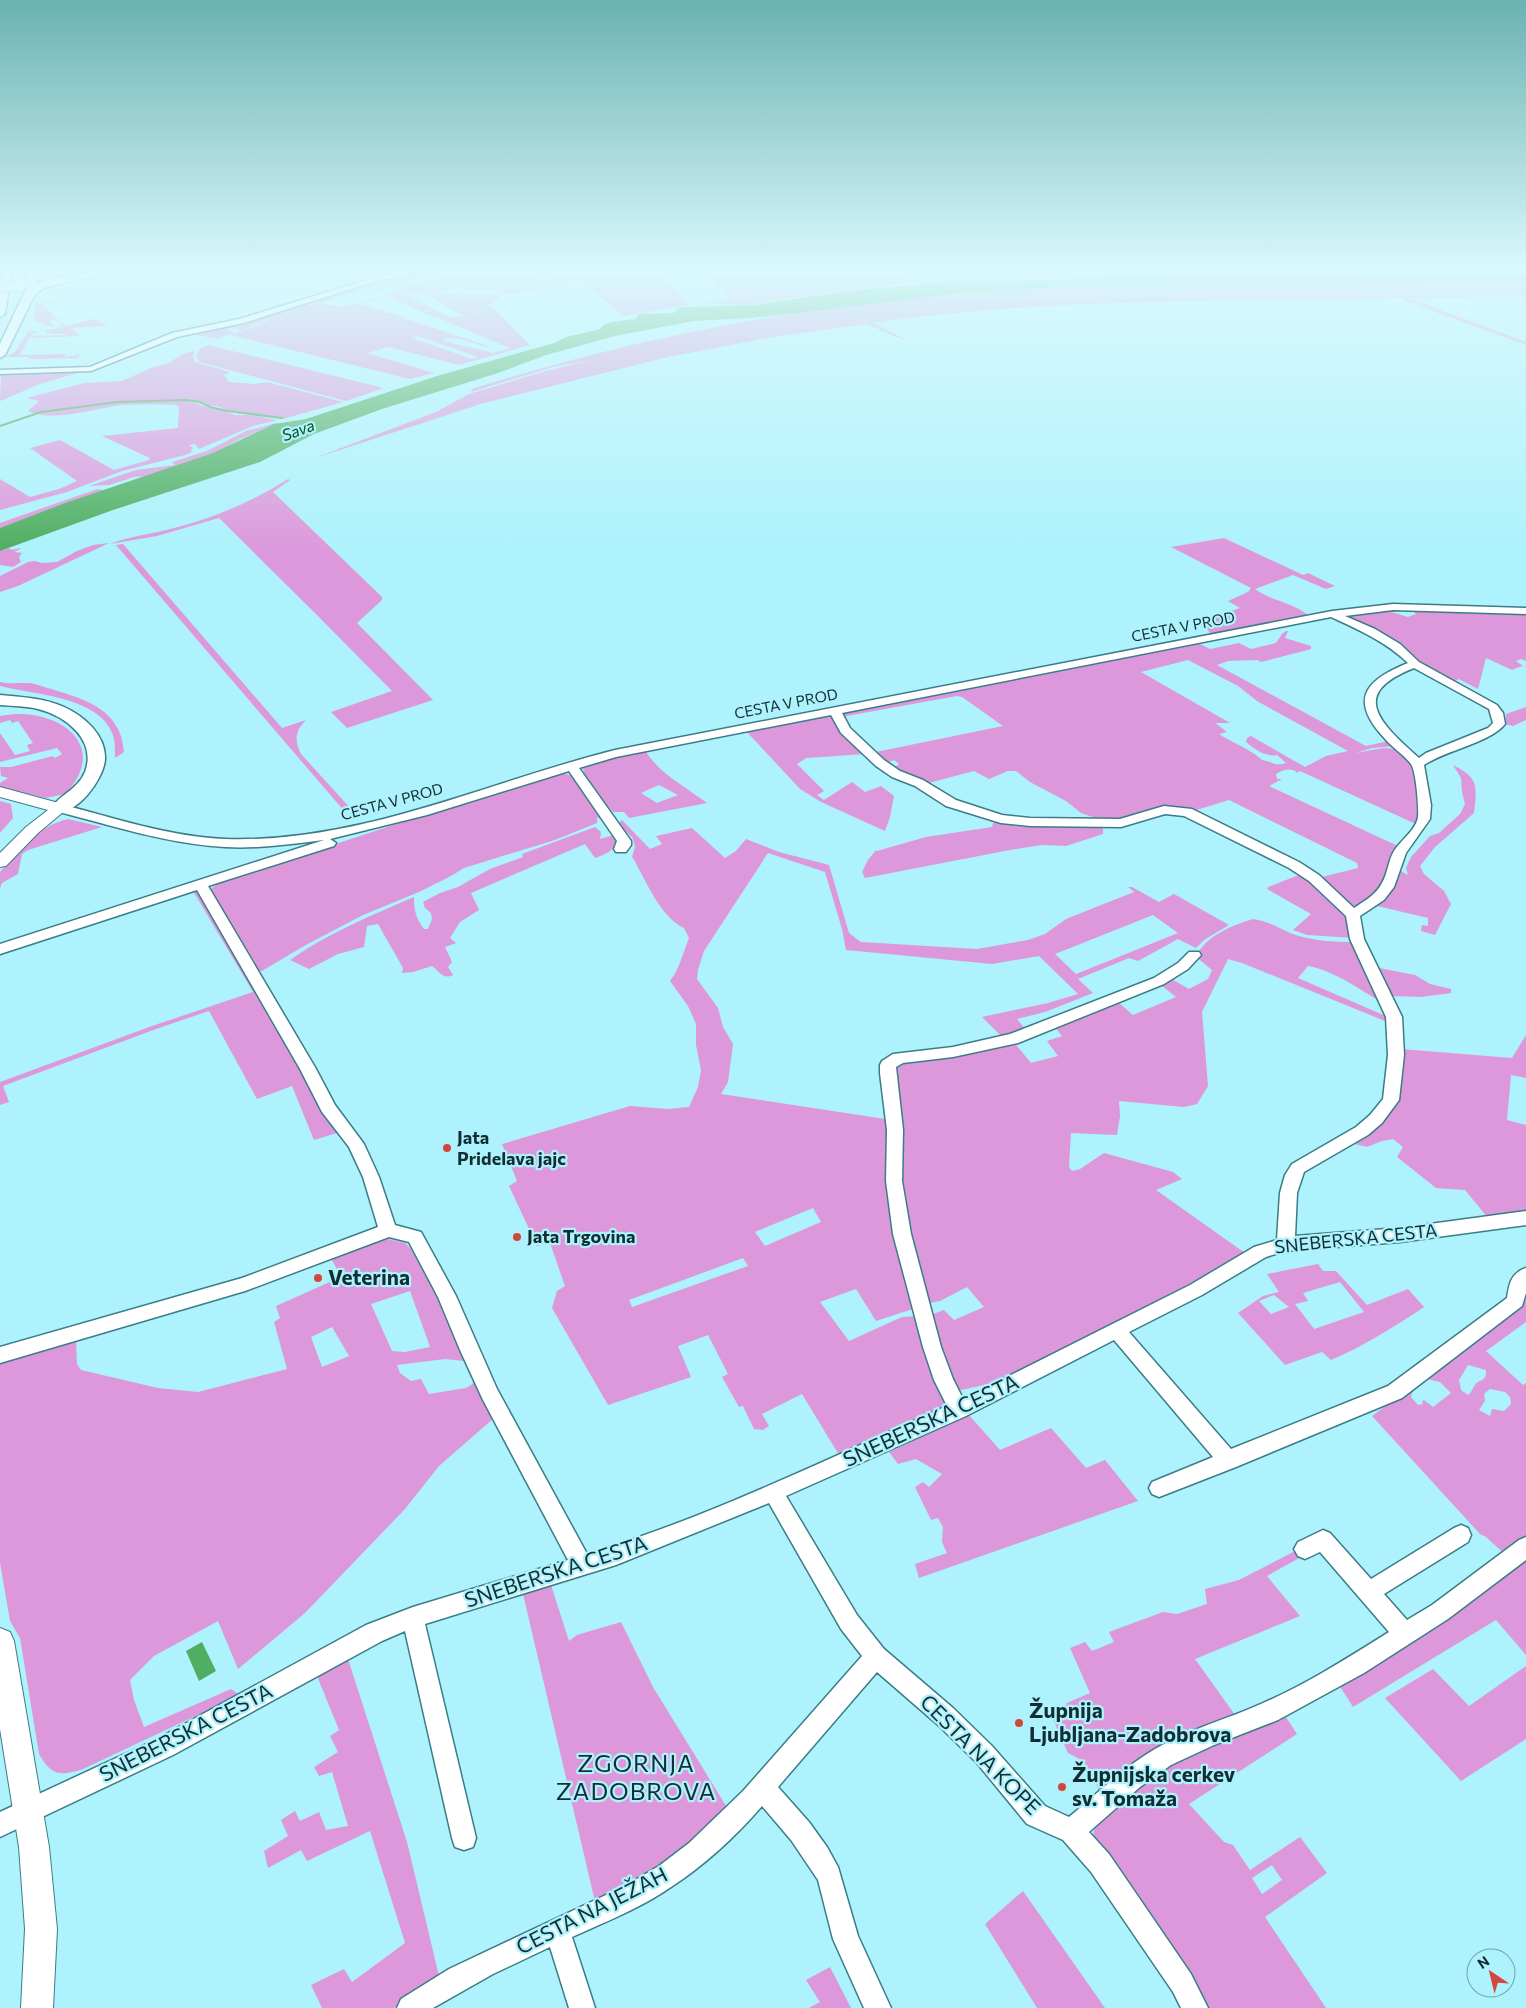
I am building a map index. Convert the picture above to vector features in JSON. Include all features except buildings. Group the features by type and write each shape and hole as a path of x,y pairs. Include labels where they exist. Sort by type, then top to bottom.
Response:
{"highway":[{"path":"0,700 32,703 58,710 79,722 91,736 96,752 94,769 86,786 60,808"},
{"path":"0,714 27,712 48,714 69,724 83,741 86,751 85,766 77,784 60,808"}],"main road":[{"path":"0,792 60,808"},
{"path":"0,862 32,830 60,808"},
{"path":"0,1641 14,1818 35,1861 41,1929 36,2008"}],"street":[{"path":"2,372 91,369 102,365"},
{"name":"CESTA V PROD","path":"60,808 182,838 219,843 278,842 358,830 415,815 571,765 699,737 1332,614 1393,607 1526,611"},
{"path":"1332,614 1396,646 1416,664 1493,707 1497,713 1499,724 1492,731 1430,756 1418,764"},
{"path":"1353,916 1379,897 1389,884 1400,852 1415,834 1424,819 1425,805 1418,764 1376,723 1369,706 1373,688 1380,680 1416,664"},
{"path":"835,712 845,730 863,749 896,774 919,783 951,803 1002,819 1030,822 1121,823 1164,810 1187,812 1308,874 1353,916 1358,939 1394,1016 1396,1054 1391,1100 1376,1119 1362,1131 1298,1168 1292,1175 1289,1185 1285,1244"},
{"path":"571,765 624,841 621,849"},
{"path":"0,949 201,886 339,840 358,830"},
{"path":"201,886 302,1059 328,1108 356,1144 371,1177 388,1230"},
{"path":"959,1410 944,1380 932,1347 902,1234 894,1182 895,1130 888,1065 899,1058 945,1053 982,1046 1035,1031 1159,981 1183,966 1194,955"},
{"name":"SNEBERSKA CESTA","path":"14,1818 211,1723 360,1639 413,1617 582,1566 664,1538 773,1492 959,1410 1196,1290 1253,1256 1285,1244 1400,1235 1526,1218"},
{"path":"0,1356 245,1284 388,1230 415,1237 446,1296 490,1394 582,1566"},
{"path":"1159,1488 1395,1392 1516,1301 1518,1283 1526,1275"},
{"path":"1117,1331 1229,1461"},
{"name":"CESTA NA KOPE","path":"773,1492 844,1614 876,1657 945,1716 984,1754 1036,1815 1072,1831 1100,1863 1182,1983 1196,2008"},
{"path":"1368,1592 1461,1535"},
{"path":"1305,1549 1323,1540 1405,1634"},
{"path":"1072,1831 1132,1779 1163,1757 1209,1735 1270,1712 1356,1665 1440,1612 1526,1547"},
{"path":"413,1617 464,1838"},
{"name":"CESTA NA JEŽAH","path":"425,2003 455,1980 628,1897 666,1876 704,1847 724,1830 763,1788 852,1682 876,1657"},
{"path":"763,1788 800,1831 818,1856 829,1876 846,1939 878,2008"},
{"path":"557,1931 582,2008"}],"shaded area":[{"path":"163,365 204,365 230,372 224,375 229,382 254,384 267,382 343,402 283,419 235,413 217,406 209,406 189,400 165,400 190,401 209,408 218,408 235,415 249,415 278,420 253,426 199,449 195,444 189,445 193,448 192,452 185,455 122,471 67,492 0,510 0,479 30,497 59,489 77,481 30,448 60,440 114,470 149,460 150,458 102,436 178,428 179,407 176,405 122,405 74,414 48,416 28,411 39,401 27,398 84,383 122,381"},
{"path":"209,365 289,365 384,388 346,401"},
{"path":"352,365 406,365 434,373 410,379"},
{"path":"556,365 565,365 471,392 472,389"},
{"path":"572,365 637,365 484,403 315,458 436,412 469,394"},
{"path":"77,373 40,384 0,401 1,374"},
{"path":"280,422 238,440 219,451 148,476 134,477 109,485 89,486 136,470 175,465 172,462 207,451 246,431"},
{"path":"288,479 290,480 273,492 382,597 382,600 357,623 433,700 347,728 331,712 392,691 219,518 157,536 110,544 189,524 218,514 261,495"},
{"path":"97,489 104,490 0,528 0,523"},
{"path":"1224,538 1303,575 1308,573 1335,586 1326,589 1293,575 1255,589 1303,611 1309,616 1206,636 1210,633 1203,623 1204,620 1240,608 1228,601 1248,592 1251,588 1171,547"},
{"path":"109,543 18,586 0,592 0,576 28,562 57,562 93,545"},
{"path":"123,544 282,728 306,720 297,736 297,744 301,754 352,810 345,812 116,545"},
{"path":"9,548 11,550 22,548 14,552 22,553 19,557 21,562 13,567 0,565 0,551"},
{"path":"1385,610 1408,617 1416,614 1412,610 1526,614 1526,661 1521,659 1516,661 1526,668 1522,666 1512,670 1486,658 1478,689 1459,679 1451,683 1343,616"},
{"path":"1288,631 1285,638 1311,646 1311,649 1261,662 1257,660 1228,661 1217,665 1366,746 1389,741 1395,746 1372,748 1356,753 1383,748 1398,749 1415,768 1420,795 1418,825 1300,771 1295,774 1297,772 1294,770 1284,770 1276,774 1277,779 1282,779 1269,786 1400,847 1384,887 1361,907 1348,904 1318,878 1358,868 1357,863 1229,800 1190,812 1181,808 1126,820 1104,821 1081,813 1066,801 1030,782 1016,771 1008,771 989,779 974,771 925,784 895,767 899,764 894,760 884,764 871,753 1003,726 962,697 957,696 841,717 842,713 1198,643 1210,649 1239,643 1251,649 1276,643 1282,634","holes":["1188,660 1238,686 1257,701 1348,751 1326,756 1305,767 1251,736 1247,738 1246,742 1257,750 1265,754 1277,755 1286,763 1277,764 1262,760 1252,752 1219,734 1227,732 1215,723 1230,723 1141,672"]},
{"path":"0,682 34,684 94,705 114,723 121,736 124,752 115,758 113,735 106,722 94,712 64,699 0,686"},
{"path":"1526,707 1526,720 1513,726 1505,724 1506,714"},
{"path":"15,714 33,715 50,719 64,726 75,736 81,748 83,762 77,777 65,794 46,798 0,787 0,783 8,778 1,776 0,767 11,767 53,756 55,758 62,754 57,748 0,762 0,733 15,755 30,751 27,745 33,743 18,721 12,723 10,720 0,723 0,716"},
{"path":"832,715 866,754 806,758 797,764 824,791 817,795 824,800 852,782 865,792 881,786 894,796 885,831 821,802 800,789 746,731"},
{"path":"645,750 665,773 707,803 629,818 624,812 613,812 591,786 583,769 589,763","holes":["659,785 678,795 657,803 641,793"]},
{"path":"1453,765 1468,774 1474,783 1476,789 1474,813 1435,847 1420,866 1424,874 1444,891 1451,904 1435,935 1421,931 1422,925 1428,926 1428,918 1373,905 1399,870 1408,875 1406,868 1411,857 1430,836 1439,833 1460,814 1465,804 1461,778"},
{"path":"558,773 570,775 573,778 602,820 597,817 597,823 555,840 464,868 419,892 363,915 262,971 258,971 210,891 223,881 534,779"},
{"path":"0,801 11,804 13,818 0,833"},
{"path":"68,819 102,827 28,850 22,854 18,874 2,883 0,888 0,872 22,847 48,827"},
{"path":"622,820 650,849 662,844 656,836 692,828 725,858 736,851 746,839 779,852 829,865 849,933 861,942 977,949 1028,940 1045,934 1066,919 1134,892 1128,887 1132,887 1159,902 1174,894 1229,925 1204,940 1196,948 1178,939 1138,961 1129,958 1078,979 1093,993 1045,1012 1017,1019 1027,1031 1004,1039 982,1017 1048,1003 1078,994 1039,956 992,964 846,950 842,929 825,872 768,853 704,951 697,979 718,1008 723,1027 733,1044 728,1082 721,1094 892,1120 919,1307 876,1321 856,1289 820,1302 849,1341 902,1317 916,1316 947,1394 941,1410 839,1455 802,1394 762,1414 769,1426 763,1430 754,1429 743,1406 739,1407 722,1377 728,1374 708,1335 678,1346 691,1377 608,1405 552,1308 557,1291 565,1286 550,1243 537,1246 509,1186 517,1181 502,1144 630,1106 668,1109 689,1107 698,1087 701,1070 696,1045 696,1024 688,1006 670,981 678,967 689,938 684,928 670,918 653,895 632,857 635,847 632,837 618,824","holes":["1153,915 1178,933 1076,974 1055,954","813,1208 821,1222 765,1246 755,1232","743,1258 748,1266 632,1307 629,1300"]},
{"path":"1013,822 1020,826 1103,824 1103,834 1066,846 1042,845 1010,850 865,878 862,872 876,850 926,837 992,827 993,823"},
{"path":"595,827 601,832 600,839 614,835 616,843 605,854 595,858 585,844 471,893 479,910 460,922 450,938 456,943 445,947 452,962 448,967 453,975 444,976 432,966 413,972 402,973 403,968 378,924 367,926 364,947 338,954 309,969 290,960 335,933 414,897 417,918 424,929 428,929 432,919 431,913 425,908 423,902 440,893 458,887 490,869 523,857 522,854"},
{"path":"1304,873 1346,912 1354,938 1307,935 1293,930 1311,914 1267,889"},
{"path":"199,890 340,1132 314,1140 292,1086 257,1099 209,1011 3,1086 9,1102 0,1105 0,1082 152,1026 253,992 193,891"},
{"path":"1253,919 1306,938 1355,942 1385,1004 1328,972 1308,966 1298,978 1388,1017 1390,1023 1228,959 1202,1012 1208,1086 1197,1104 1184,1107 1119,1101 1120,1116 1117,1135 1071,1133 1069,1167 1072,1171 1080,1169 1104,1153 1173,1172 1182,1179 1156,1190 1245,1253 1158,1301 997,1382 957,1391 928,1316 944,1310 954,1320 984,1307 967,1287 940,1301 925,1304 902,1219 895,1063 1013,1041 1031,1063 1058,1056 1047,1041 1062,1036 1054,1026 1118,1002 1133,1015 1176,997 1157,982 1168,977 1189,989 1208,979 1212,970 1196,957 1200,950 1220,932"},
{"path":"1379,968 1415,975 1430,984 1451,989 1451,993 1421,997 1390,996 1377,970"},
{"path":"1526,1035 1526,1078 1511,1075 1507,1120 1526,1125 1526,1211 1488,1218 1465,1190 1436,1188 1397,1157 1403,1147 1393,1139 1367,1147 1351,1143 1372,1130 1401,1049 1512,1058"},
{"path":"388,1239 405,1243 411,1249 464,1348 465,1361 445,1359 397,1365 400,1373 411,1381 421,1379 429,1394 466,1388 477,1381 494,1418 439,1466 405,1509 305,1613 238,1669 218,1621 154,1656 130,1680 134,1700 144,1727 231,1689 240,1695 81,1770 61,1773 52,1770 39,1754 20,1638 10,1621 0,1563 0,1359 76,1338 77,1364 81,1370 158,1388 198,1392 287,1369 274,1322 280,1318 276,1306 341,1277 332,1260 339,1254","holes":["410,1291 430,1347 405,1352 392,1351 371,1304","332,1327 349,1356 322,1367 311,1337"]},
{"path":"1318,1264 1323,1271 1336,1271 1367,1305 1408,1289 1424,1307 1379,1336 1331,1360 1322,1352 1285,1365 1238,1313 1263,1296 1279,1292 1267,1274","holes":["1340,1282 1364,1312 1314,1329 1295,1304 1308,1301 1303,1293","1274,1295 1289,1307 1271,1314 1259,1301"]},
{"path":"1526,1300 1526,1322 1486,1351 1523,1385 1526,1383 1526,1539 1507,1556 1480,1534 1372,1416 1411,1387 1413,1390 1411,1397 1418,1405 1423,1404 1422,1401 1424,1400 1433,1407 1451,1393 1440,1382 1424,1377","holes":["1468,1365 1486,1370 1484,1378 1474,1386 1468,1395 1461,1390 1459,1380","1490,1389 1505,1392 1510,1397 1511,1404 1504,1411 1492,1409 1490,1416 1479,1410 1485,1401 1484,1394"]},
{"path":"969,1415 1000,1450 1051,1428 1086,1468 1105,1460 1138,1501 919,1578 915,1564 947,1553 942,1542 943,1527 938,1518 931,1520 915,1487 923,1482 929,1487 942,1474 916,1459 898,1464 889,1452"},
{"path":"1295,1551 1310,1552 1267,1576 1300,1616 1195,1659 1238,1719 1099,1804 1098,1788 1093,1774 1081,1760 1068,1753 1052,1717 1064,1709 1067,1703 1090,1693 1070,1648 1085,1642 1092,1651 1114,1642 1109,1632 1163,1612 1177,1614 1207,1604 1205,1589 1239,1580"},
{"path":"1526,1556 1526,1655 1496,1620 1353,1707 1341,1688 1343,1682"},
{"path":"551,1585 569,1641 577,1635 621,1622 653,1687 731,1814 708,1838 596,1906 523,1594"},
{"path":"348,1659 407,1842 439,1976 394,2008 322,2008 311,1985 344,1969 352,1982 405,1943 370,1831 307,1861 301,1850 268,1868 264,1851 288,1836 281,1820 295,1811 300,1821 319,1812 326,1830 348,1826 332,1772 319,1776 314,1767 338,1752 330,1736 339,1730 317,1676"},
{"path":"1526,1666 1526,1739 1461,1781 1385,1698 1433,1669 1469,1706"},
{"path":"1282,1711 1297,1734 1189,1804 1224,1842 1233,1845 1250,1870 1300,1837 1327,1873 1265,1917 1326,2008 1206,2008 1093,1843 1094,1830 1106,1814 1127,1795 1182,1757","holes":["1272,1865 1282,1880 1262,1894 1252,1878"]},
{"path":"1023,1891 1105,2008 1037,2008 985,1924"},
{"path":"830,1967 851,2008 809,2008 820,2002 806,1980"}],"water":[{"name":"Sava","path":"477,365 520,365 382,409 314,434 260,462 113,510 0,551 0,528 68,502 213,453 274,424 306,419"},
{"path":"202,1642 216,1671 199,1681 186,1651"}],"waterway":[{"name":"Sava","path":"0,426 41,412 117,402 186,400 200,402 210,407 228,411 282,418"}],"place":[{"name":"Jata Pridelava jajc","path":"447,1148"},
{"name":"Jata Trgovina","path":"517,1237"},
{"name":"Veterina","path":"318,1278"},
{"name":"Župnija Ljubljana-Zadobrova","path":"1019,1723"},
{"name":"Župnijska cerkev sv. Tomaža","path":"1062,1787"}],"district":[{"name":"ZGORNJA ZADOBROVA","path":"636,1778"}]}
